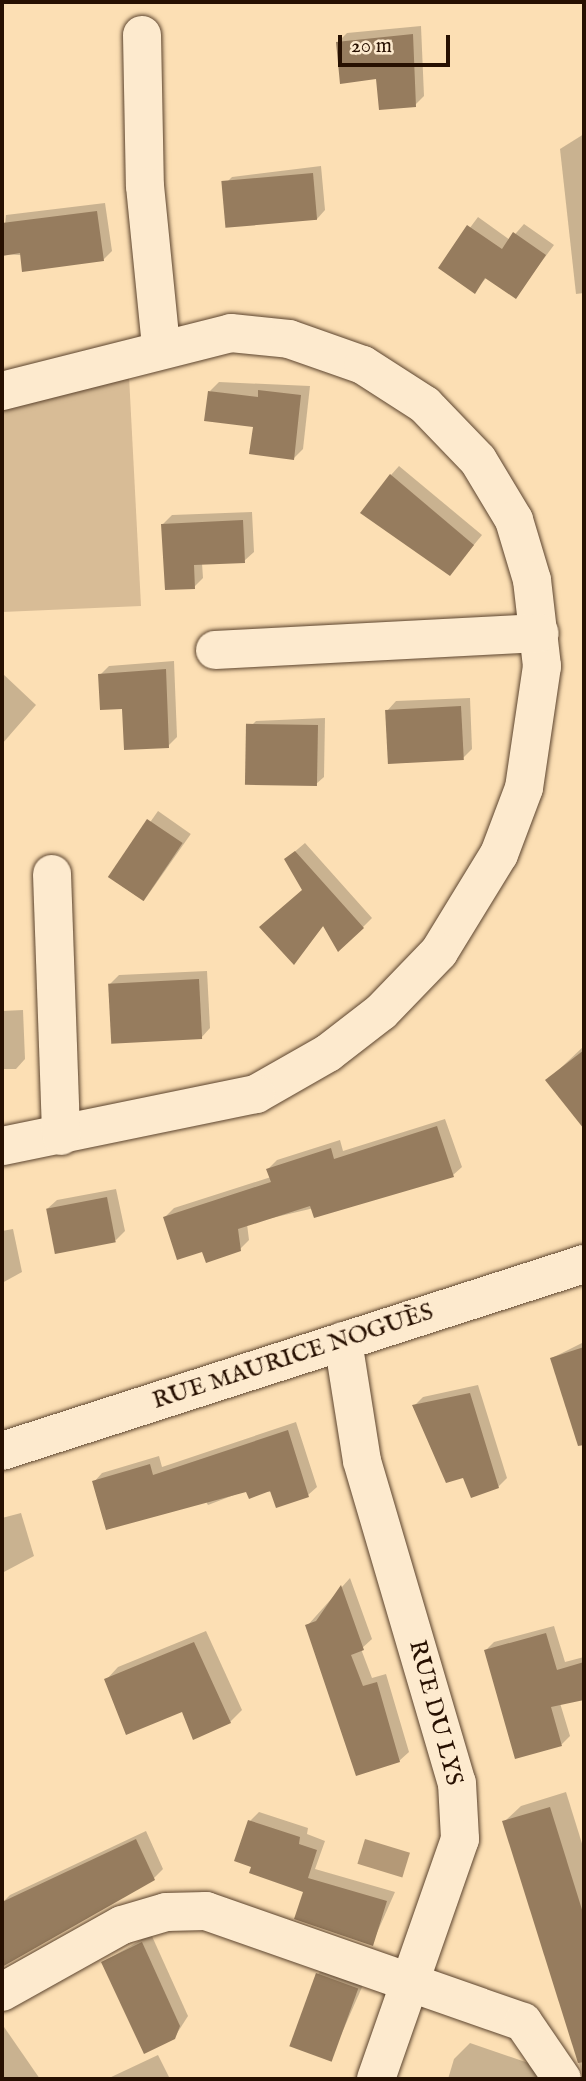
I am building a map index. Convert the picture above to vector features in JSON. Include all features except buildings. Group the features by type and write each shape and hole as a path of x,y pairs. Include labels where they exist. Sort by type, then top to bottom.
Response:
{"street":[{"path":"142,35 145,186 161,347"},
{"path":"2,391 161,347 231,333 289,339 363,365 425,405 478,460 514,520 540,633 537,718 524,788 499,854 439,952 381,1012 266,1089 182,1114 2,1146"},
{"path":"215,650 540,633"},
{"path":"52,874 61,1136"},
{"name":"RUE MAURICE NOGUÈS","path":"2,1451 584,1264"},
{"name":"RUE DU LYS","path":"343,1341 362,1461 457,1783 460,1839 413,1983 376,2079"},
{"path":"2,1992 122,1925 179,1912 206,1911 523,2022 562,2079"}],"shaded area":[{"path":"128,357 141,606 2,612 2,391"},
{"path":"365,1839 410,1853 402,1878 357,1864"}]}
